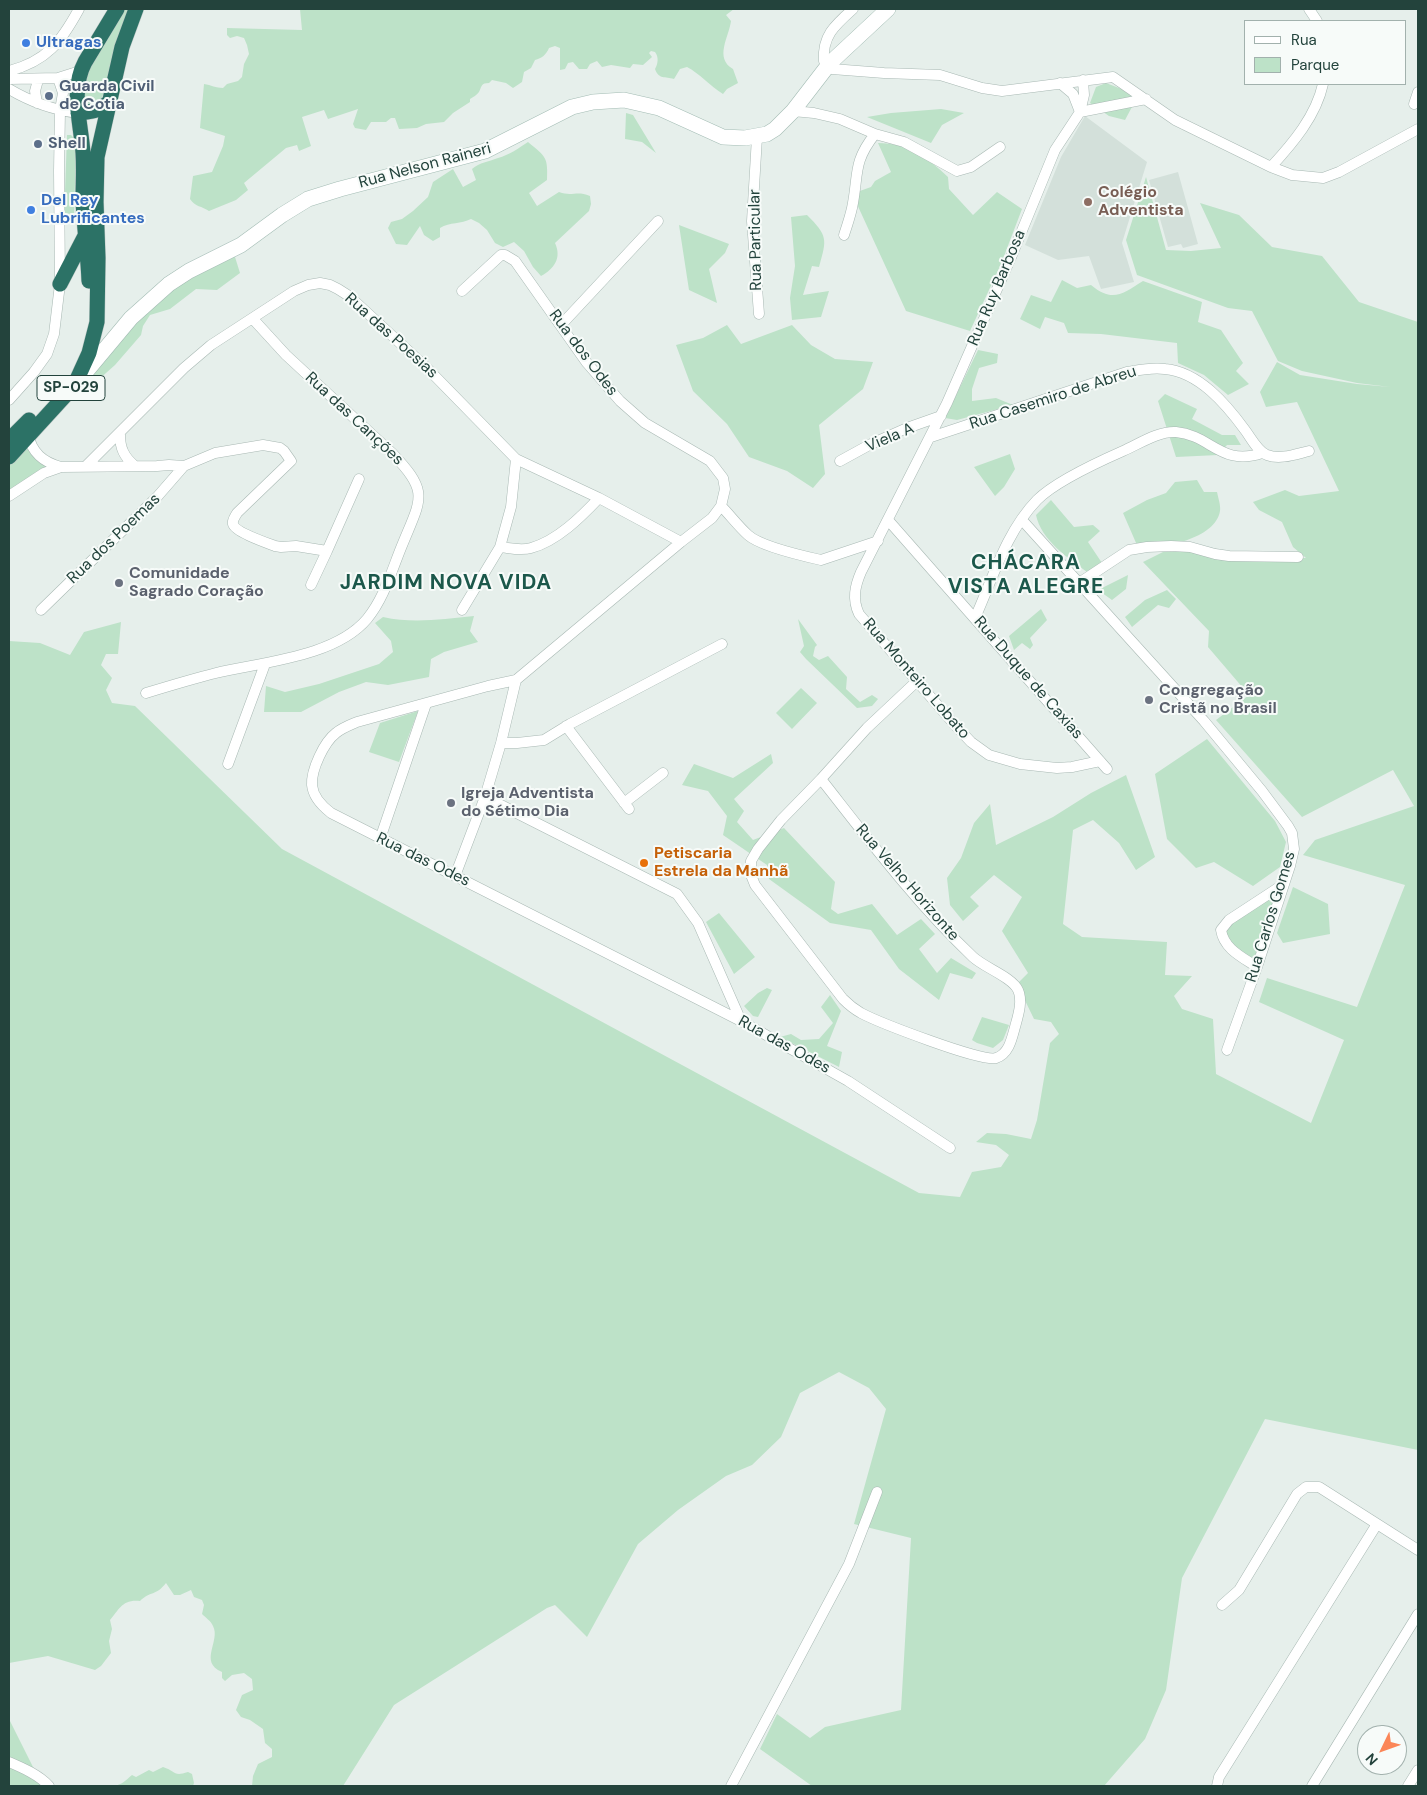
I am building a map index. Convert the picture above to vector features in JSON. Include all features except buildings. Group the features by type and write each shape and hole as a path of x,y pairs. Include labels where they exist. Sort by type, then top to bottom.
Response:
{"highway":[{"name":"SP-029","path":"9,440 59,389 70,374 80,354 87,331 89,314 83,155 77,87 80,71 117,9"},
{"name":"SP-029","path":"9,457 28,434 74,386 96,330 98,296 97,157 122,47 136,9"},
{"path":"78,113 95,111 104,107 109,102"},
{"path":"60,284 86,234"}],"main road":[{"name":"Rua Nelson Raineri","path":"74,386 116,334 169,284 189,271 241,245 308,198 485,151 572,107 593,102 624,100 659,108 724,137 745,138 767,134 794,112 828,66 888,9"},
{"path":"96,330 108,334 116,334"}],"street":[{"path":"9,71 34,63 52,50 68,29 79,9"},
{"path":"852,9 834,28 824,44 824,61 828,66 840,71 940,75 982,88 1002,91 1113,76 1175,120 1271,167 1292,175 1323,178 1339,172 1418,129"},
{"path":"1309,9 1316,20"},
{"path":"9,79 38,80 58,78 80,71"},
{"path":"9,400 47,354 54,334 60,284 58,213 60,110 63,93 58,78"},
{"path":"37,104 35,91 38,80"},
{"path":"1080,112 1084,96 1083,80"},
{"path":"1060,83 1073,94 1080,112"},
{"path":"1271,167 1292,143 1309,118 1320,97 1323,85"},
{"path":"9,89 37,104 78,113"},
{"path":"1414,104 1418,92"},
{"path":"1080,112 1143,99"},
{"path":"794,112 814,113 840,119 875,134 904,142 958,171 971,167 1000,148"},
{"name":"Rua Ruy Barbosa","path":"888,520 941,416 1012,255 1046,170 1064,136 1080,112"},
{"path":"844,235 852,207 858,164 866,145 875,134"},
{"name":"Rua Particular","path":"757,137 752,221 759,314"},
{"path":"560,325 658,221"},
{"name":"Rua dos Odes","path":"462,291 501,255 505,255 515,261 587,363 634,415 710,461 723,478 721,506"},
{"name":"Rua das Poesias","path":"86,466 190,362 210,345 294,292 308,285 320,283 330,285 349,296 427,368 516,459 600,498 681,542"},
{"name":"Rua das Canções","path":"146,693 218,673 265,664 316,650 353,632 367,619 387,585 418,508 419,495 414,478 392,453 286,355 252,319"},
{"name":"Rua Casemiro de Abreu","path":"931,437 1127,372 1166,368 1203,384 1220,399 1262,453"},
{"name":"Viela A","path":"840,461 898,432 941,416"},
{"path":"975,618 1006,545 1037,501 1063,482 1118,453 1169,432 1195,437 1233,456 1250,457 1262,453 1280,457 1309,451"},
{"path":"28,434 30,445 39,456 49,463 61,467"},
{"path":"120,434 120,445 123,453 135,466"},
{"path":"11,497 44,473 61,467 184,466 215,453 254,445 273,446 284,451 291,461 237,513 232,523 239,530 275,546 296,546 327,551"},
{"path":"462,610 500,547 511,507 516,459"},
{"name":"Rua dos Poemas","path":"41,610 157,497 184,466"},
{"path":"311,585 359,479"},
{"path":"500,547 525,549 543,543 570,525 600,498"},
{"path":"681,542 712,518 721,506 752,538 785,551 812,558 821,560 878,541"},
{"name":"Rua Monteiro Lobato","path":"888,520 857,581 855,589 855,606 866,624 954,724 975,746 988,755 1020,764 1057,768 1100,761"},
{"name":"Rua Duque de Caxias","path":"888,520 1107,770"},
{"name":"Rua Carlos Gomes","path":"1022,520 1204,721 1262,791 1288,826 1294,841 1294,849 1284,884 1227,1050"},
{"name":"Rua das Odes","path":"681,542 516,680 357,722 337,731 323,746 319,756 312,784 316,798 331,813 380,839 741,1021 840,1076 950,1148"},
{"path":"1079,583 1129,550 1147,547 1190,547 1230,556 1298,557"},
{"path":"501,743 544,740 566,726 722,644"},
{"path":"228,764 265,664"},
{"path":"455,876 485,797 501,743 516,680"},
{"name":"Rua Velho Horizonte","path":"821,779 887,863 951,936 977,960 1015,985 1020,996 1018,1017 1010,1042 999,1057 991,1059 974,1055 881,1022 852,1008 755,885 750,867 751,861 758,849 781,820 867,728 917,681"},
{"path":"380,839 426,704"},
{"path":"566,726 627,806 663,773"},
{"path":"485,797 677,894 698,923 741,1021"},
{"path":"1257,967 1227,946 1221,930 1229,920 1284,884"},
{"path":"1222,1605 1239,1590 1298,1494 1306,1487 1319,1487 1418,1550"},
{"path":"731,1786 849,1564 877,1492"},
{"path":"1217,1786 1219,1777 1377,1524"},
{"path":"1312,1786 1418,1614"},
{"path":"9,1762 49,1786"},
{"path":"1412,1785 1418,1770"}],"shaded area":[{"name":"Colégio Adventista","path":"1085,116 1147,162 1122,243 1134,282 1101,289 1089,256 1058,260 1025,245 1061,157"},
{"path":"1178,172 1198,244 1183,248 1181,244 1168,247 1149,180"}],"green space":[{"path":"123,9 130,9 102,98 98,103 89,104 85,98 85,75"},
{"path":"300,9 734,9 726,15 731,21 723,53 727,64 733,69 738,83 727,89 723,94 687,67 680,69 674,79 660,76 655,69 657,56 655,52 651,51 649,53 652,57 643,65 633,64 630,68 611,65 602,67 597,61 590,64 587,69 579,69 573,62 568,63 565,69 560,70 560,48 555,46 549,48 544,56 535,60 531,68 524,72 522,82 513,88 506,83 492,80 489,83 483,84 478,93 470,99 470,102 453,113 444,122 426,124 417,128 399,129 395,118 391,118 386,122 371,122 366,130 355,128 353,124 358,109 328,119 324,110 302,117 311,146 299,151 297,145 286,148 244,183 248,190 236,200 209,211 196,205 190,199 193,176 212,172 223,146 225,136 200,128 204,84 223,88 227,84 238,81 242,77 244,64 249,54 244,38 237,36 230,38 227,35 227,28 302,30"},
{"path":"1106,83 1132,93 1133,105 1125,120 1109,116 1090,103 1096,87"},
{"path":"941,109 964,113 942,125 931,143 867,117 891,113"},
{"path":"626,113 633,115 656,153 642,142 625,139"},
{"path":"67,135 71,135 74,138 76,147 74,218 71,219 72,223 64,221"},
{"path":"528,142 545,158 547,166 547,180 529,193 537,206 559,192 590,196 591,204 589,211 555,243 558,253 556,262 550,270 541,276 533,267 524,251 514,242 503,247 495,243 487,230 471,219 440,228 440,237 433,241 424,235 420,226 407,245 396,244 388,228 391,222 402,219 428,197 433,182 453,169 463,187 476,180 472,169 481,163 506,155"},
{"path":"878,143 908,148 925,157 948,177 949,189 973,215 997,192 1022,209 1001,264 970,331 906,311 856,202 857,192 871,187 875,181 891,172"},
{"path":"1146,177 1166,250 1191,251 1221,248 1200,203 1239,215 1272,247 1322,256 1359,302 1418,322 1418,1450 1265,1419 1182,1578 1166,1690 1145,1739 1104,1786 812,1786 760,1749 777,1714 810,1738 825,1727 901,1710 911,1538 854,1524 886,1409 869,1388 839,1372 800,1393 781,1437 752,1465 726,1476 678,1510 638,1544 587,1637 555,1605 547,1608 394,1705 343,1786 252,1786 253,1776 258,1764 272,1757 272,1749 265,1743 263,1729 250,1720 241,1717 236,1710 242,1695 253,1690 252,1679 244,1673 232,1675 225,1681 222,1678 222,1672 215,1668 211,1657 215,1632 210,1621 202,1614 204,1605 202,1600 194,1597 191,1590 180,1595 174,1595 166,1583 159,1590 140,1601 125,1603 110,1620 112,1629 109,1641 111,1653 101,1666 95,1670 48,1656 9,1663 9,641 40,643 70,655 84,632 121,622 118,654 106,654 101,665 112,678 106,690 112,703 135,706 282,849 919,1193 960,1197 972,1172 1001,1167 1009,1155 996,1145 976,1142 987,1133 1006,1134 1031,1139 1037,1120 1050,1043 1059,1034 1051,1022 1034,1019 1017,984 1028,973 1002,931 1022,897 994,875 970,897 979,906 963,921 950,905 947,878 961,858 974,823 990,804 996,845 1053,817 1091,793 1126,775 1155,857 1136,870 1119,843 1093,820 1073,830 1063,924 1082,937 1167,942 1165,975 1192,976 1174,996 1182,1009 1213,1019 1216,1074 1311,1123 1344,1040 1259,1002 1267,978 1357,1007 1405,885 1303,855 1315,840 1414,806 1393,770 1302,817 1216,720 1249,695 1208,647 1209,631 1143,562 1163,552 1187,550 1233,558 1306,558 1293,547 1282,522 1259,510 1253,502 1285,490 1299,496 1339,491 1297,402 1266,407 1260,392 1277,362 1300,375 1357,384 1390,387 1357,383 1302,371 1278,361 1252,311 1228,308 1137,275 1126,240"},
{"path":"807,215 822,233 824,244 819,267 812,266 803,295 829,291 821,317 792,320 790,298 795,266 791,217"},
{"path":"679,225 729,244 725,253 709,269 717,303 689,290"},
{"path":"226,257 235,257 240,273 217,290 196,289 170,309 150,315 143,326 141,335 115,365 97,381 87,381 117,338 164,291"},
{"path":"1062,280 1077,288 1091,285 1105,294 1112,295 1123,293 1143,281 1202,302 1198,322 1221,330 1243,363 1236,371 1249,384 1228,395 1204,375 1178,363 1177,343 1101,334 1068,333 1064,323 1045,317 1040,329 1020,319 1031,295 1051,302"},
{"path":"727,325 741,344 792,325 811,345 835,359 873,362 863,389 819,425 825,474 813,488 787,471 749,457 727,424 693,391 676,345 703,338"},
{"path":"978,350 998,354 997,363 979,368 972,389 972,401 996,398 1013,405 957,420 945,418"},
{"path":"1165,394 1197,409 1192,419 1222,435 1235,435 1241,445 1227,445 1218,455 1176,457 1158,401"},
{"path":"31,445 61,467 9,496 9,457"},
{"path":"1010,454 1015,469 1004,487 995,496 974,467"},
{"path":"1197,480 1204,492 1217,492 1220,511 1216,521 1209,529 1187,540 1140,552 1123,513 1147,500 1166,493 1175,482"},
{"path":"1051,500 1074,527 1093,525 1100,531 1088,542 1102,563 1087,572 1056,548 1049,540 1043,532 1036,515"},
{"path":"1128,575 1126,589 1112,600 1098,590"},
{"path":"1167,590 1176,599 1169,608 1158,605 1132,627 1125,617 1145,600"},
{"path":"1041,609 1047,620 1030,638 1033,645 1030,649 1022,643 1014,650 1009,636"},
{"path":"474,616 470,631 478,642 444,652 431,659 429,677 388,685 366,682 339,692 301,712 264,712 266,686 285,692 319,684 379,664 393,652 391,641 375,623 383,617 417,621"},
{"path":"798,619 817,645 813,656 819,660 828,656 847,677 846,689 860,702 872,695 878,699 872,706 857,708 800,652 804,646"},
{"path":"801,688 817,703 792,729 776,713"},
{"path":"418,711 399,762 369,752 380,723"},
{"path":"1207,739 1275,821 1286,842 1280,867 1253,886 1214,862 1196,868 1167,839 1155,774"},
{"path":"771,754 773,763 734,799 744,811 737,822 753,840 784,828 835,882 831,909 838,914 872,904 897,935 921,919 935,934 919,949 937,973 951,958 976,973 972,979 950,973 939,1000 899,969 871,930 830,923 769,879 767,865 723,835 727,816 708,791 682,785 694,764 733,778"},
{"path":"1284,884 1257,967 1233,951 1223,926"},
{"path":"1293,887 1328,904 1330,934 1283,943 1277,933"},
{"path":"719,913 755,957 734,974 706,922"},
{"path":"767,988 772,990 758,1017 753,1016 744,1006 758,993"},
{"path":"830,995 841,1011 827,1046 842,1052 839,1067 780,1037 791,1034 801,1040 819,1039 833,1023 821,1007"},
{"path":"982,1017 1009,1025 1003,1040 993,1048 972,1040"},
{"path":"9,1719 41,1783 43,1786 9,1786"},
{"path":"163,1767 177,1774 188,1772 192,1774 193,1786 114,1786 122,1783 132,1775 136,1777 149,1770 153,1772"}],"place":[{"name":"Ultragas","path":"26,43"},
{"name":"Guarda Civil de Cotia","path":"49,96"},
{"name":"Shell","path":"38,144"},
{"name":"Colégio Adventista","path":"1088,202"},
{"name":"Del Rey Lubrificantes","path":"31,210"},
{"name":"Comunidade Sagrado Coração","path":"119,583"},
{"name":"Congregação Cristã no Brasil","path":"1149,700"},
{"name":"Igreja Adventista do Sétimo Dia","path":"451,803"},
{"name":"Petiscaria Estrela da Manhã","path":"644,863"}],"district":[{"name":"CHÁCARA VISTA ALEGRE","path":"1026,575"},
{"name":"JARDIM NOVA VIDA","path":"446,583"}]}
